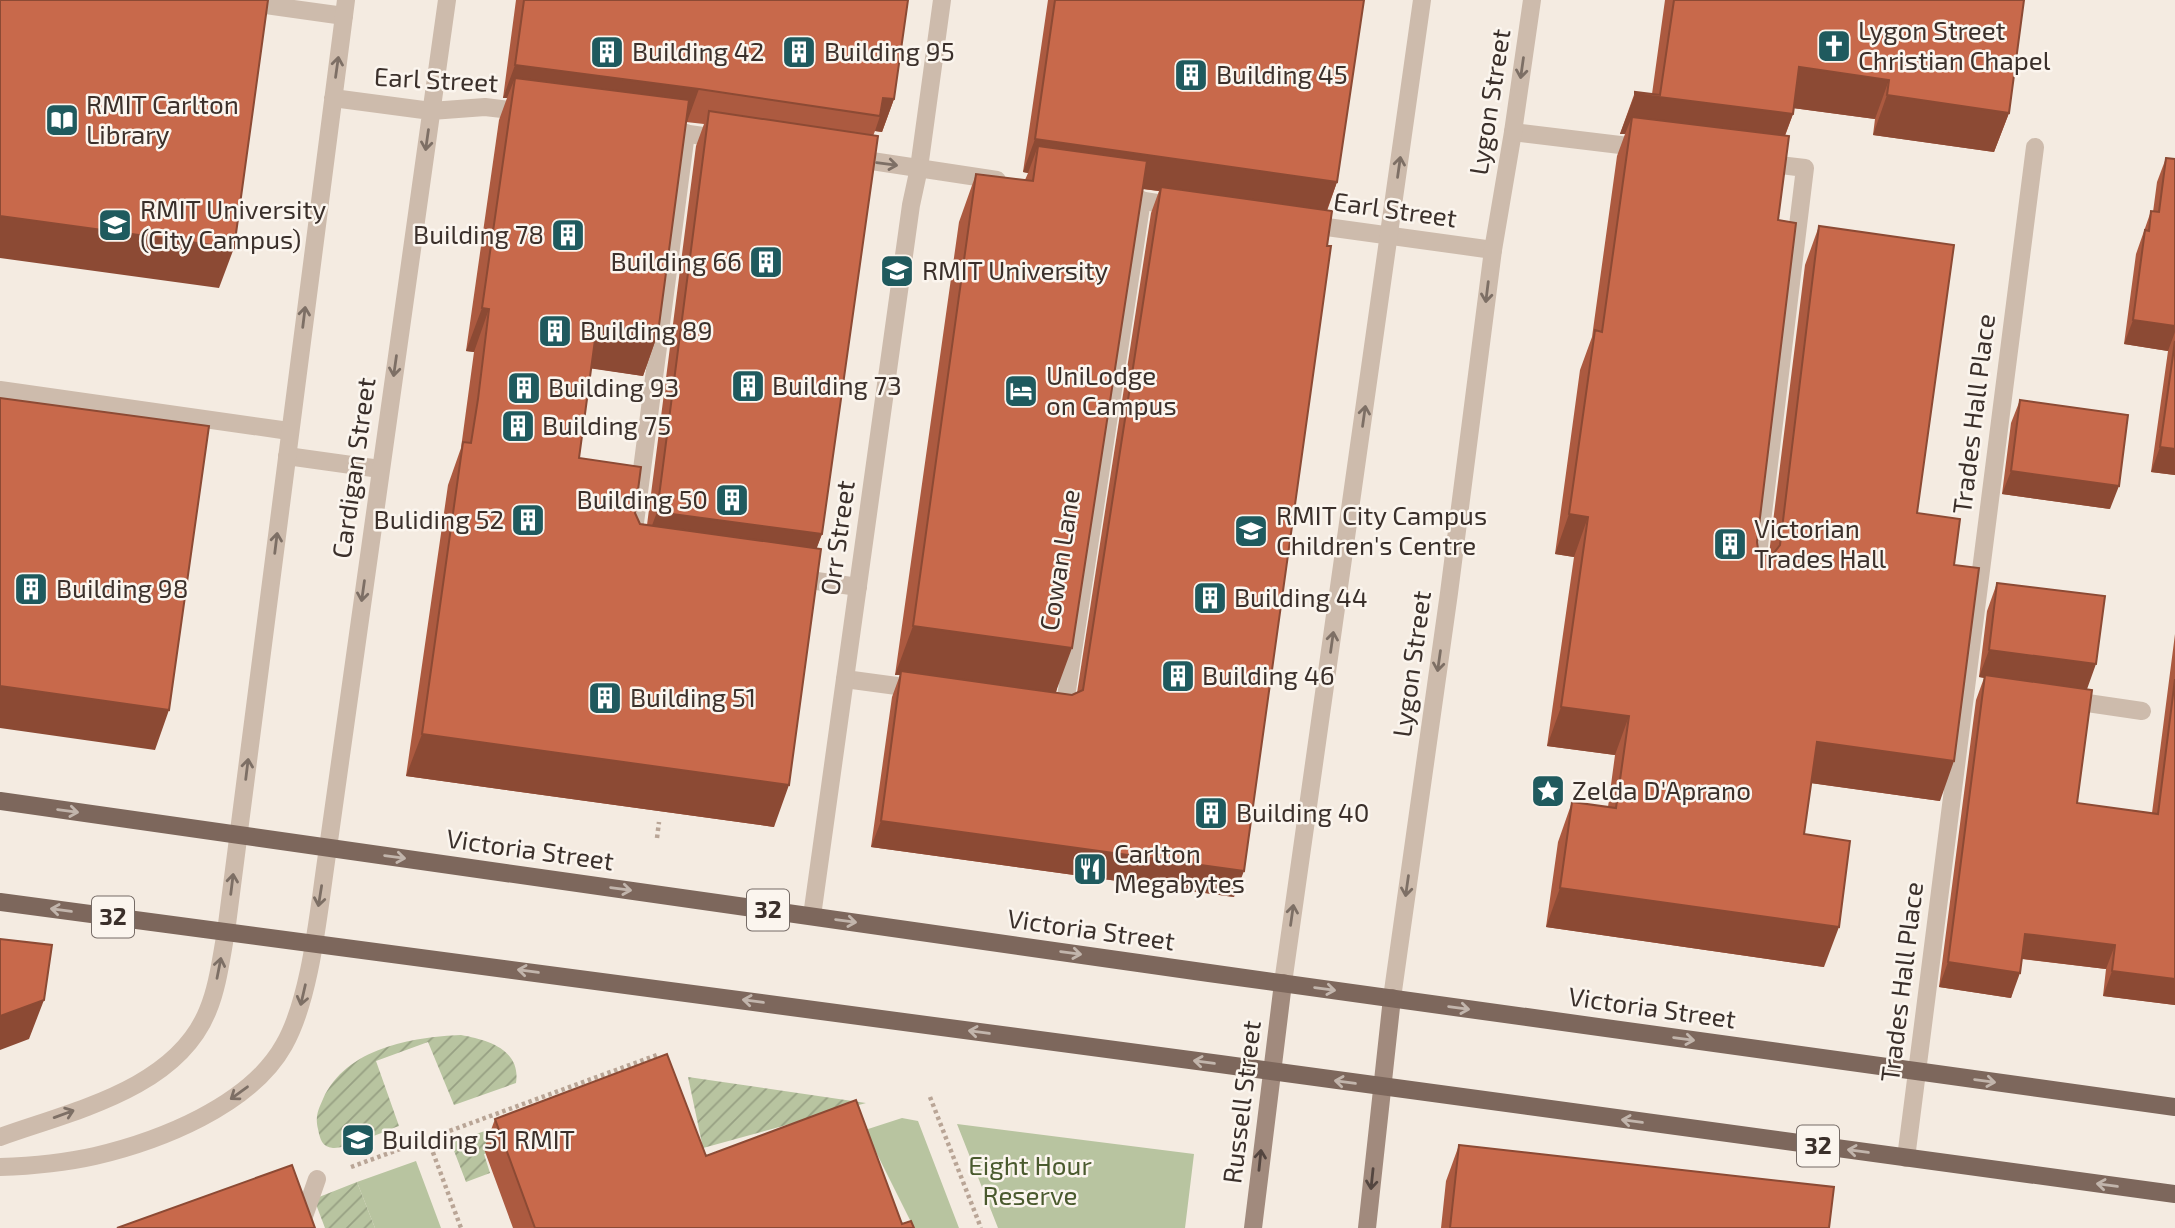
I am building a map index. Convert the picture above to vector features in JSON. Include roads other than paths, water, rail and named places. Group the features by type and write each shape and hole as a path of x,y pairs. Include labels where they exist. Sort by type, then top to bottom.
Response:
{"main road":[{"name":"Victoria Street","path":"0,801 2175,1107"},
{"name":"32","path":"0,902 2175,1194"},
{"name":"Russell Street","path":"1254,1228 1283,983"},
{"name":"Lygon Street","path":"1382,1087 1392,998"},
{"path":"1367,1228 1382,1087"}],"street":[{"path":"0,1137 128,1090 154,1075 177,1056 195,1033 208,1010 218,978 345,8 229,0"},
{"name":"Cardigan Street","path":"0,1167 39,1165 95,1156 148,1140 214,1111 250,1085 274,1062 289,1035 301,1003 328,848 446,0"},
{"name":"Orr Street","path":"812,916 942,0"},
{"path":"1283,983 1422,0"},
{"name":"Lygon Street","path":"1392,998 1449,593 1493,250 1532,0"},
{"name":"Earl Street","path":"333,99 431,111 485,107 539,114"},
{"path":"646,128 740,141"},
{"path":"1513,132 1661,150"},
{"path":"631,557 686,133"},
{"name":"Trades Hall Place","path":"1906,1158 1973,688 2035,147"},
{"path":"835,156 1017,183"},
{"path":"1740,160 1805,168 1754,583"},
{"path":"1100,195 1195,208"},
{"name":"Cowan Lane","path":"1037,706 1064,710 1142,201"},
{"name":"Earl Street","path":"1289,222 1493,250"},
{"path":"0,390 289,431"},
{"path":"286,456 380,469"},
{"path":"779,576 858,587"},
{"path":"845,679 942,692"},
{"path":"2048,698 2143,711"},
{"path":"304,1228 302,1222 317,1179"}],"place":[{"name":"Lygon Street Christian Chapel","path":"1834,46"},
{"name":"Building 42","path":"607,52"},
{"name":"Building 95","path":"799,52"},
{"name":"Building 45","path":"1191,75"},
{"name":"RMIT Carlton Library","path":"62,120"},
{"name":"RMIT University (City Campus)","path":"115,225"},
{"name":"Building 78","path":"568,235"},
{"name":"Building 66","path":"766,262"},
{"name":"RMIT University","path":"897,271"},
{"name":"Building 89","path":"555,331"},
{"name":"Building 73","path":"748,386"},
{"name":"Building 93","path":"524,388"},
{"name":"UniLodge on Campus","path":"1021,391"},
{"name":"Building 75","path":"518,426"},
{"name":"Building 50","path":"732,500"},
{"name":"Buliding 52","path":"528,520"},
{"name":"RMIT City Campus Children's Centre","path":"1251,531"},
{"name":"Victorian Trades Hall","path":"1730,544"},
{"name":"Building 98","path":"31,589"},
{"name":"Building 44","path":"1210,598"},
{"name":"Building 46","path":"1178,676"},
{"name":"Building 51","path":"605,698"},
{"name":"Zelda D'Aprano","path":"1548,791"},
{"name":"Building 40","path":"1211,813"},
{"name":"Carlton Megabytes","path":"1090,869"},
{"name":"Building 51 RMIT","path":"358,1140"}],"park label":[{"name":"Eight Hour Reserve","path":"1030,1181"}]}
